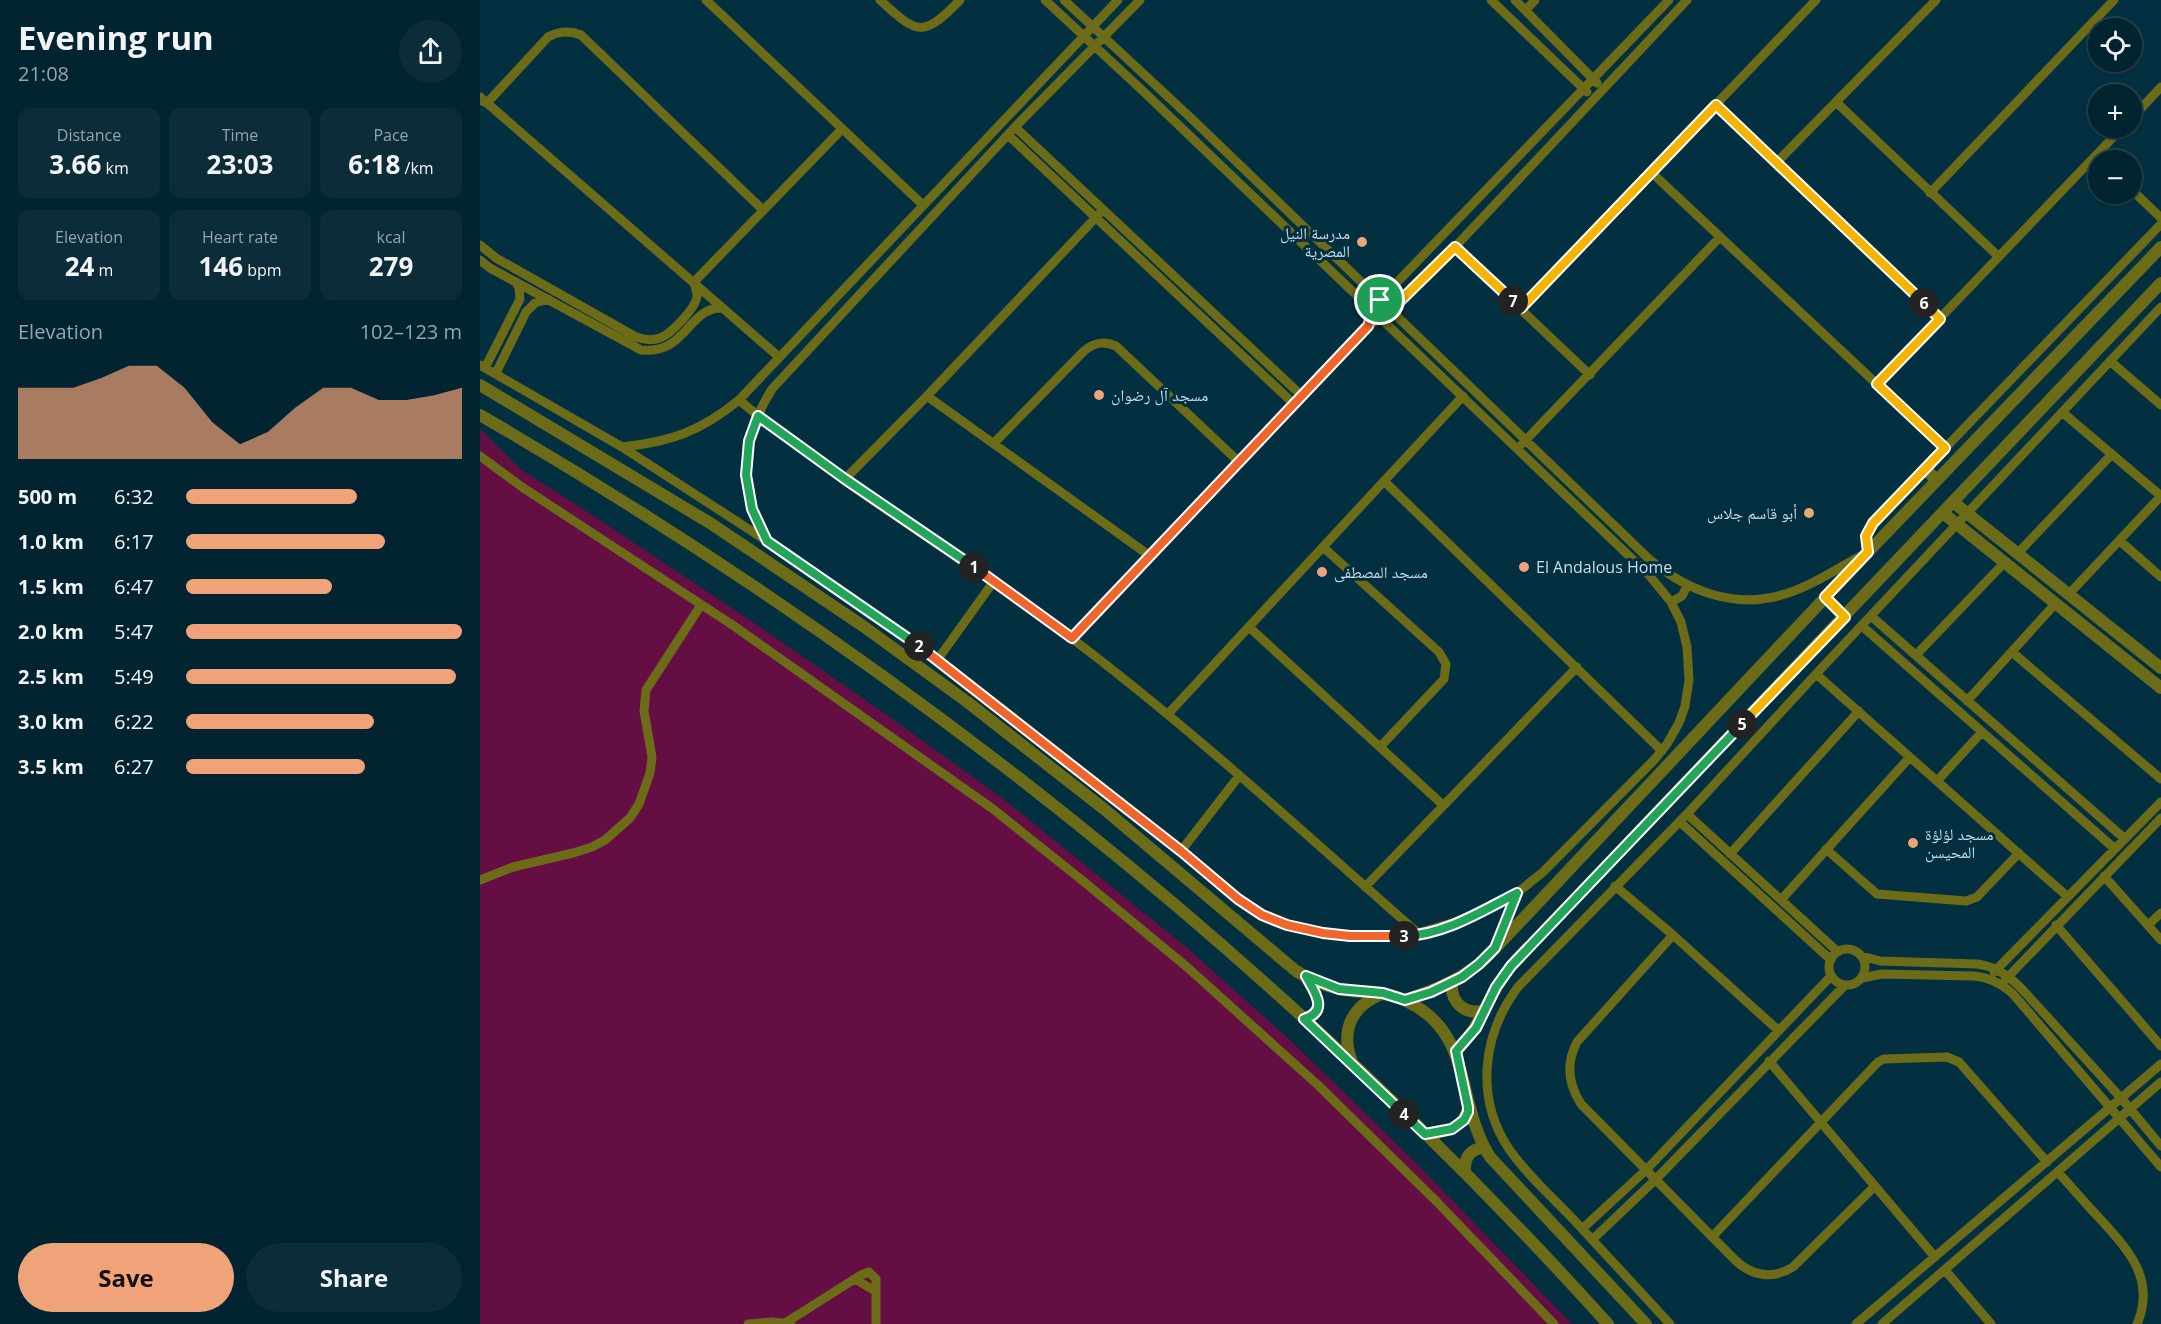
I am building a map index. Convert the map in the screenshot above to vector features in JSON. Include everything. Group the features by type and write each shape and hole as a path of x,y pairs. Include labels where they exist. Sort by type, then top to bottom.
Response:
{"street":[{"path":"706,0 923,205"},
{"path":"880,0 902,21 917,27 925,27 939,21 960,0"},
{"path":"516,282 520,299 483,366 622,447 767,541 938,659 1181,851 1238,899 1262,915 1287,925 1323,933 1350,936 1408,936 1462,920 1517,893 1543,872 1662,751 1679,723 1685,706 1689,660 1684,634 1671,602 1649,575 1518,448 1045,0"},
{"path":"1064,0 1649,559 1687,586 1730,599 1753,600 1776,597 1806,585 1868,552"},
{"path":"622,447 648,444 686,434 720,416 739,400 1118,0"},
{"path":"767,541 752,509 746,475 749,441 758,416 772,390 1015,127 1140,0"},
{"path":"1491,0 1594,99"},
{"path":"1515,0 1604,89"},
{"path":"1526,10 1535,0"},
{"path":"1368,326 1380,300 1669,0"},
{"path":"1072,638 1368,326 1391,310 1455,247 1687,0"},
{"path":"1521,308 1816,0"},
{"path":"1777,162 1936,0"},
{"path":"1930,193 2114,0"},
{"path":"763,210 580,35 560,32 548,37 482,100 779,357"},
{"path":"2142,107 2161,87"},
{"path":"1836,102 1999,257"},
{"path":"1716,105 1940,319"},
{"path":"1015,127 1302,396"},
{"path":"694,282 842,129"},
{"path":"1008,135 1294,404"},
{"path":"2104,150 2114,138"},
{"path":"1877,384 2088,168"},
{"path":"1652,172 1945,448"},
{"path":"2142,200 2161,219"},
{"path":"845,479 1104,209"},
{"path":"1868,552 1866,541 1870,527 2161,224"},
{"path":"894,236 905,246"},
{"path":"1518,448 1720,237"},
{"path":"480,245 496,258 643,339 658,339 664,336 690,311 697,298 694,282"},
{"path":"1455,247 1590,375"},
{"path":"1405,1000 1452,982 1479,964 1825,597 2161,248"},
{"path":"480,260 632,347 651,351 670,346 703,313 710,309 723,308"},
{"path":"1456,1051 1476,1028 1496,987 1511,966 2161,283"},
{"path":"496,373 526,312 535,303 548,299"},
{"path":"1670,1324 1516,1157 1501,1135 1488,1098 1487,1058 1497,1020 1510,998 1615,886 1680,822 2161,307"},
{"path":"994,443 1083,352 1102,342 1116,346 1239,462"},
{"path":"2110,362 2160,404"},
{"path":"480,385 711,523 863,626 1096,802 1286,964 1306,976 1339,989 1383,993 1405,1000 1423,1011 1438,1024 1456,1051 1468,1107 1491,1157 1646,1324"},
{"path":"927,396 1150,556"},
{"path":"1168,714 1463,396"},
{"path":"739,400 845,479 994,581 1072,638 1168,714 1419,934"},
{"path":"2062,412 2161,496 2069,594"},
{"path":"480,415 693,546 948,723 993,757 1172,902 1353,1064 1465,1172 1556,1266 1608,1324"},
{"path":"2018,553 2112,454"},
{"path":"480,456 522,487 734,626 993,809 1083,881 1161,946 1319,1086 1554,1324"},
{"path":"1925,469 1937,480"},
{"path":"1384,481 1662,751"},
{"path":"1953,502 2161,668"},
{"path":"1943,513 2159,682"},
{"path":"2120,541 2161,577"},
{"path":"1323,546 1442,655 1446,664 1444,679 1380,747"},
{"path":"1916,655 2005,562"},
{"path":"938,659 994,581"},
{"path":"1671,602 1682,596 1687,586"},
{"path":"1825,597 1845,617"},
{"path":"1968,700 2056,603"},
{"path":"480,880 513,867 592,847 605,840 630,818 639,804 650,773 652,757 644,711 646,690 701,605"},
{"path":"1871,616 2125,839"},
{"path":"1862,626 2115,849"},
{"path":"1249,627 1443,806"},
{"path":"2012,652 2161,778"},
{"path":"1365,887 1576,667"},
{"path":"1816,674 2068,897"},
{"path":"1730,854 1859,711"},
{"path":"1937,781 1982,732"},
{"path":"1781,900 1910,757"},
{"path":"1181,851 1239,776"},
{"path":"1988,978 2161,802"},
{"path":"1687,814 1781,900 1834,956"},
{"path":"2001,984 2161,818"},
{"path":"1680,822 1834,956"},
{"path":"1826,849 1877,894 1966,901 1977,897 2019,853"},
{"path":"2104,876 2161,940"},
{"path":"1615,886 1673,935 1776,1034 1784,1047"},
{"path":"1495,948 1517,893"},
{"path":"2148,925 2161,912"},
{"path":"2056,925 2161,1046"},
{"path":"1673,935 1577,1042 1570,1059 1570,1078 1576,1096 1742,1268 1753,1273 1776,1275 1793,1267 1875,1186"},
{"path":"2161,1146 2121,1098 2021,988 1997,969 1977,964 1886,962 1873,960 1849,950 1834,956 1829,968 1831,976 1835,981 1845,985 1854,984 1862,978 1882,974 1973,976 1988,978 2001,984 2013,994 2161,1167"},
{"path":"1861,956 1865,965 1862,978"},
{"path":"1304,1019 1313,1015 1318,1006 1317,996 1306,976"},
{"path":"1582,1229 1646,1170 1831,976"},
{"path":"1452,982 1453,996 1461,1006 1473,1012 1485,1010"},
{"path":"1592,1240 1655,1180 1845,985"},
{"path":"1353,1064 1347,1042 1349,1023 1366,1003 1383,993"},
{"path":"1712,1237 1878,1062 1884,1059 1947,1057 1959,1062 2047,1162"},
{"path":"1769,1062 1935,1257"},
{"path":"1856,1324 2161,1064"},
{"path":"1882,1324 2161,1082"},
{"path":"1425,1134 1439,1133 1457,1127 1466,1116 1468,1107"},
{"path":"1465,1172 1465,1163 1470,1153 1485,1148"},
{"path":"2058,1172 2127,1249 2136,1264 2142,1281 2144,1299 2137,1324"},
{"path":"1945,1270 1991,1324"},
{"path":"748,1324 789,1323 864,1273 872,1272 876,1279 876,1324"},
{"path":"855,1279 875,1291"}],"shaded area":[{"path":"480,429 520,469 763,629 1002,798 1186,947 1289,1039 1412,1159 1572,1324 480,1324"}],"place":[{"name":"مدرسة النيل المصرية","path":"1362,242"},
{"name":"مسجد آل رضوان","path":"1099,395"},
{"name":"أبو قاسم جلاس","path":"1809,513"},
{"name":"El Andalous Home","path":"1524,567"},
{"name":"مسجد المصطفى","path":"1322,572"},
{"name":"مسجد لؤلؤة المحيسن","path":"1913,843"}],"route":[{"path":"1716,105 1940,319 1877,384 1945,448 1873,523 1866,536 1868,552 1825,597 1845,617 1503,976 1476,1028 1456,1051 1468,1112 1464,1120 1452,1129 1432,1134 1425,1134 1304,1019 1313,1015 1318,1006 1317,996 1306,976 1339,989 1383,993 1405,1000 1431,992 1462,977 1495,948 1517,893 1462,920 1408,936 1350,936 1323,933 1287,925 1262,915 1238,899 1181,851 938,659 767,541 752,509 746,475 749,441 758,416 1072,638 1368,326 1380,300 1391,310 1455,247 1521,308 1716,105"}]}
